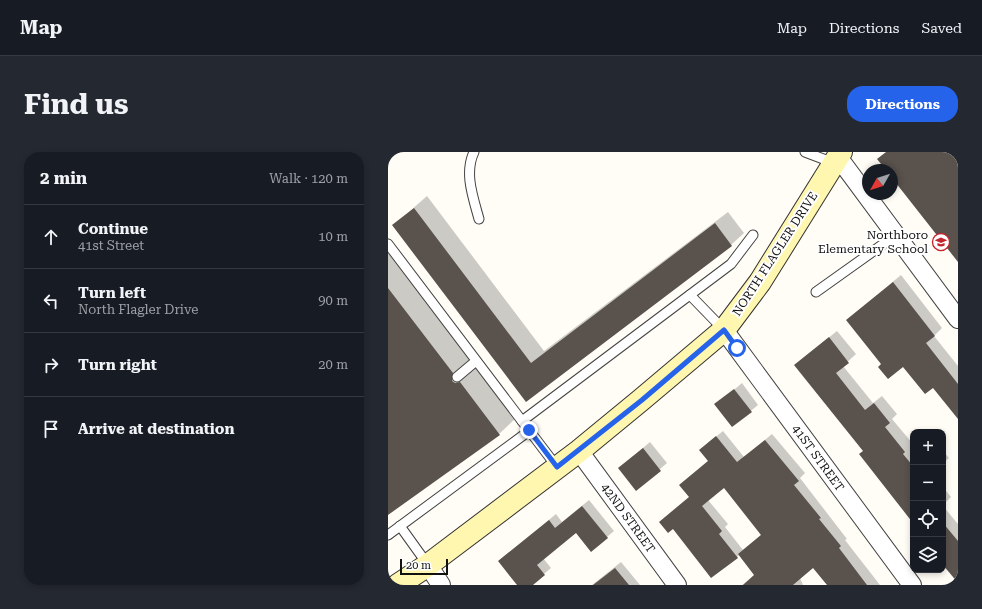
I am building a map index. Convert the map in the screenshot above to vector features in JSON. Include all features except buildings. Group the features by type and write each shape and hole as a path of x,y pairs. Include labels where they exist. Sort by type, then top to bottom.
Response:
{"street":[{"path":"838,157 958,319"},
{"name":"NORTH FLAGLER DRIVE","path":"398,585 428,565 579,451 724,330 760,282 838,157"},
{"name":"41ST STREET","path":"724,330 912,585"},
{"name":"42ND STREET","path":"579,451 677,585"},
{"path":"428,565 442,585"}],"lane":[{"path":"474,152 469,163 472,194 479,219"},
{"path":"805,152 838,157"},
{"path":"522,421 730,264 753,235"},
{"path":"816,292 896,235"},
{"path":"388,244 557,467"},
{"path":"690,295 724,330"},
{"path":"457,376 476,361"},
{"path":"388,535 529,430"},
{"path":"400,526 428,565"}],"place":[{"name":"Northboro Elementary School","path":"941,242"}],"route":[{"path":"529,430 557,467 642,400 724,330 737,348"}]}
